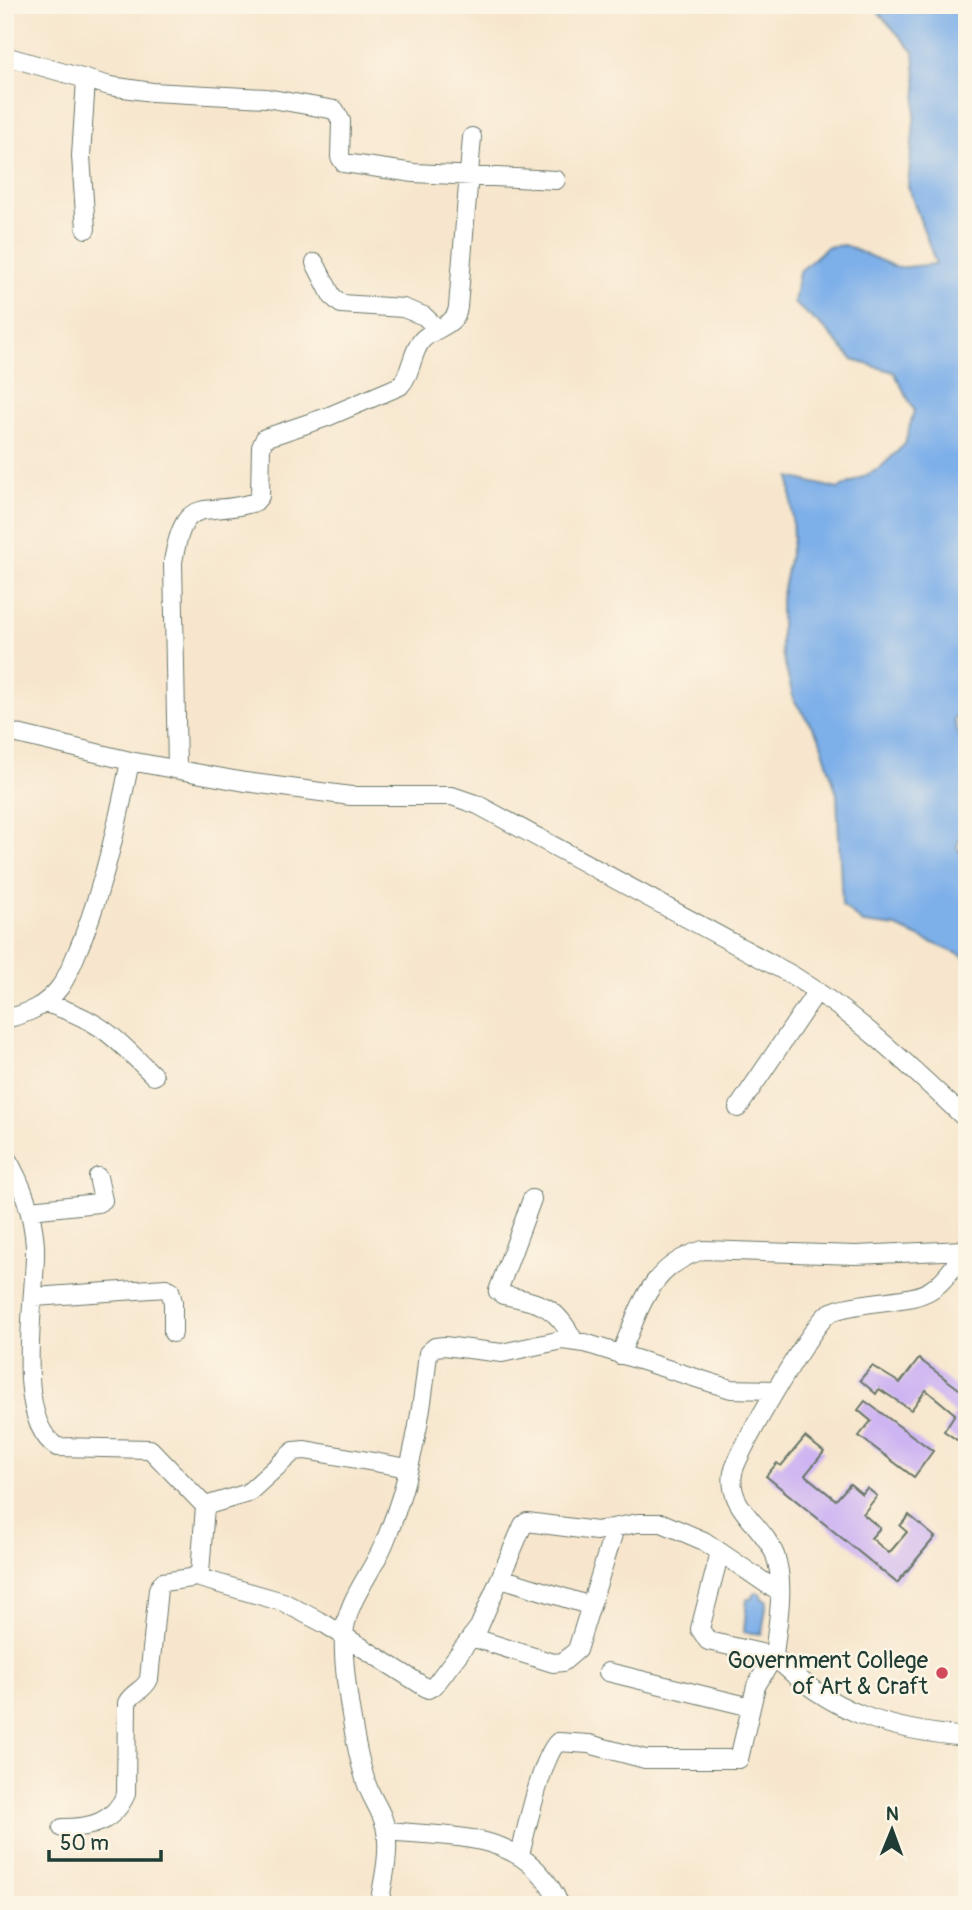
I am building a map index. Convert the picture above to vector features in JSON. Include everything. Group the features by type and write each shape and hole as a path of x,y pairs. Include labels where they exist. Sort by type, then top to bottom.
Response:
{"street":[{"path":"5,56 86,80 152,92 242,96 335,110 341,121 341,162 414,173 556,180"},
{"path":"86,80 81,156 86,229"},
{"path":"177,769 173,562 177,540 185,522 190,513 200,509 255,502 260,496 261,447 265,438 327,417 400,386 406,379 419,343 457,314 472,136"},
{"path":"315,263 332,296 341,304 403,308 424,316 438,329"},
{"path":"5,731 130,761 177,769 351,796 427,794 452,796 478,805 817,990 872,1031 967,1120"},
{"path":"5,1019 28,1014 45,1003 60,987 73,963 101,892 130,761"},
{"path":"738,1108 817,990"},
{"path":"45,1003 82,1014 98,1023 153,1076"},
{"path":"5,1155 23,1187 30,1210 35,1245 28,1377 30,1395 49,1442 57,1447 149,1449 205,1506 200,1573 196,1577"},
{"path":"30,1210 98,1203 103,1200 98,1177"},
{"path":"531,1199 498,1291 503,1295 552,1310 563,1319 574,1341"},
{"path":"620,1354 646,1297 660,1275 669,1264 704,1250 856,1255 965,1248"},
{"path":"520,1855 538,1788 553,1747 558,1742 589,1744 645,1759 739,1759 756,1686 774,1656 780,1593 776,1558 769,1543 737,1502 731,1488 733,1469 775,1390 828,1314 845,1307 898,1301 932,1290 943,1284 965,1248"},
{"path":"34,1297 166,1288 172,1294 173,1333"},
{"path":"379,1905 387,1861 387,1831 361,1769 344,1637 349,1608 375,1565 387,1538 408,1468 425,1393 428,1353 435,1347 502,1353 562,1340 574,1341 732,1389 775,1390"},
{"path":"205,1506 248,1493 294,1451 305,1450 408,1468"},
{"path":"62,1828 88,1828 106,1820 121,1805 125,1794 127,1703 131,1695 147,1685 149,1679 158,1589 163,1582 196,1577 283,1602 428,1689 435,1685 471,1637 501,1578 523,1525 527,1522 596,1531 638,1523 662,1523 704,1541 780,1593"},
{"path":"471,1637 553,1663 563,1662 577,1650 615,1528"},
{"path":"720,1552 700,1629 708,1641 774,1656 812,1689 859,1715 922,1733 967,1737"},
{"path":"501,1578 591,1606"},
{"path":"608,1672 751,1707"},
{"path":"387,1831 489,1841 520,1855 543,1874 560,1905"}],"water":[{"path":"877,5 967,5 967,701 954,720 967,761 967,830 963,828 957,847 967,862 967,960 896,927 863,923 842,905 837,794 819,737 794,700 781,649 781,599 793,539 790,477 838,489 879,469 905,444 914,410 894,372 853,360 826,330 794,303 799,272 827,247 844,245 898,268 936,264 908,186 917,89 914,52 877,11"},
{"path":"754,1593 760,1593 762,1599 767,1600 762,1634 744,1632 747,1599 751,1599"}],"building":[{"path":"919,1359 967,1395 967,1447 944,1431 955,1414 926,1390 911,1410 879,1389 876,1394 860,1380 872,1366 900,1383"},
{"path":"865,1401 933,1451 914,1477 859,1436 871,1421 858,1410"},
{"path":"805,1437 824,1452 805,1475 836,1500 850,1484 862,1494 867,1488 877,1496 863,1514 880,1528 871,1538 889,1553 907,1532 900,1526 909,1515 935,1537 897,1583 766,1476 777,1463 781,1466"}],"place":[{"name":"Government College of Art & Craft","path":"942,1673"}]}
